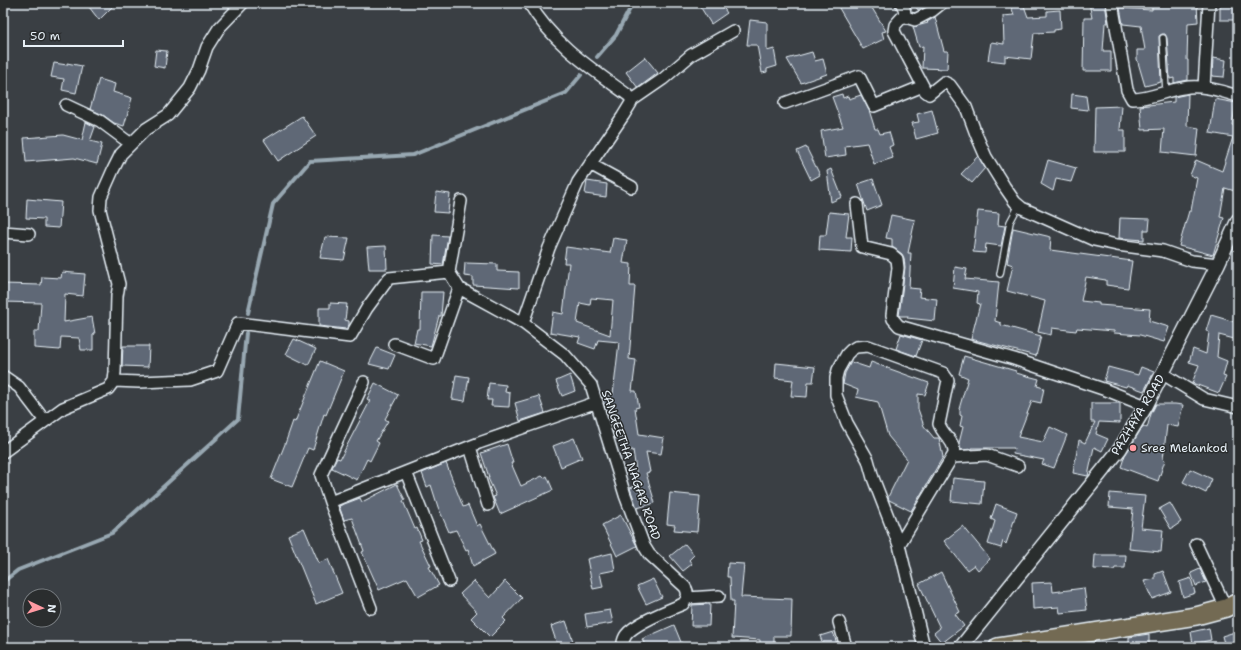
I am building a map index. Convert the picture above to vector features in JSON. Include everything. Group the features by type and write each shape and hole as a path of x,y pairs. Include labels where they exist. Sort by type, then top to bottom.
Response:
{"main road":[{"path":"998,647 1196,616 1232,605"}],"street":[{"path":"3,452 63,408 108,389 114,381 116,372 117,296 119,284 100,210 101,197 121,154 146,129 168,115 190,88 199,70 207,47 219,28 243,3"},
{"path":"529,3 550,32 574,55 629,96 631,101"},
{"path":"901,3 905,11 904,16 894,26 894,31 923,86 924,91 928,94 943,83 950,85 966,107 986,156 1004,186 1022,208 1094,240 1117,245 1164,250 1192,261 1218,264"},
{"path":"904,16 915,20 932,11 942,3"},
{"path":"1112,3 1128,94 1132,99 1184,87 1204,87 1238,96"},
{"path":"1204,87 1209,3"},
{"path":"523,323 549,248 578,182 623,116 631,101 663,79 691,55 733,31"},
{"path":"785,103 859,76 874,106 923,86"},
{"path":"66,106 100,120 131,144"},
{"path":"590,164 632,186"},
{"path":"394,344 434,359 460,288 450,272 461,200"},
{"path":"857,204 862,247 892,254 898,259 892,315 893,319 899,326 1021,362 1106,390 1146,406"},
{"name":"PAZHAYA ROAD","path":"961,647 1120,449 1163,374 1218,264 1238,220"},
{"path":"3,232 29,234"},
{"path":"114,381 139,382 190,380 217,371 238,323 350,337 366,308 389,278 450,272"},
{"name":"SANGEETHA NAGAR ROAD","path":"460,288 523,323 565,355 591,385 625,495 644,546 649,554 685,587 688,592 687,598"},
{"path":"899,545 953,458 953,444 939,424 948,381 945,375 868,346 859,346 851,350 838,370 836,378 836,395 847,423 868,460 873,478 899,545 924,647"},
{"path":"1163,374 1204,399 1238,407"},
{"path":"3,376 19,387 45,421"},
{"path":"364,382 321,475 371,608"},
{"path":"330,502 470,447 597,402"},
{"path":"470,447 488,505"},
{"path":"953,458 987,455 1018,466"},
{"path":"406,472 449,581"},
{"path":"1196,544 1232,605"},
{"path":"622,647 624,638 628,632 648,620 683,604 687,598 719,596"},
{"path":"838,622 846,647"}],"lane":[{"path":"1163,38 1166,92"},
{"path":"1000,274 1010,222 1019,205"}],"building":[{"path":"86,3 116,3 99,20"},
{"path":"698,3 720,3 727,13 711,24"},
{"path":"836,3 869,3 886,31 882,32 884,39 863,49"},
{"path":"913,3 930,3 930,4 918,10"},
{"path":"1010,3 1023,3 1028,17 1047,16 1047,11 1060,10 1061,29 1054,30 1054,32 1034,33 1031,59 1005,56 1005,62 988,60 991,42 1004,44 1003,16 1014,15"},
{"path":"1089,3 1105,3 1108,23 1105,23 1103,51 1111,51 1111,71 1083,71 1084,18 1092,18"},
{"path":"1152,3 1197,3 1198,22 1188,23 1188,80 1174,83 1174,78 1170,79 1167,38 1165,34 1162,34 1159,36 1161,82 1145,86 1137,59 1137,50 1145,50 1141,26 1123,24 1120,8 1152,10"},
{"path":"1220,3 1238,3 1238,20 1220,20"},
{"path":"935,17 944,51 948,51 947,69 922,68 923,46 919,47 913,27 928,23 927,22"},
{"path":"750,20 767,22 767,51 774,49 777,66 767,69 767,72 762,73 757,45 747,45"},
{"path":"156,50 167,51 165,68 154,66"},
{"path":"812,52 815,61 823,59 827,74 801,83 787,59"},
{"path":"645,57 658,73 638,88 626,72"},
{"path":"1213,58 1226,60 1224,77 1212,76"},
{"path":"54,63 67,65 67,63 82,66 76,93 62,90 64,79 51,77"},
{"path":"99,79 115,84 113,92 132,98 124,126 114,123 103,115 90,109"},
{"path":"842,94 843,98 848,96 849,99 861,95 869,110 875,129 878,129 880,134 889,132 893,145 889,147 893,158 874,164 867,143 845,146 846,155 825,158 821,131 843,127 832,97"},
{"path":"1072,94 1086,96 1088,110 1071,108"},
{"path":"1188,94 1187,126 1199,128 1196,156 1162,152 1164,129 1142,130 1140,106 1174,102 1174,97"},
{"path":"1215,99 1236,103 1232,125 1238,126 1238,192 1225,188 1220,217 1224,218 1213,255 1179,246 1189,211 1191,211 1197,178 1190,175 1196,160 1222,171 1233,137 1210,133"},
{"path":"1122,106 1120,130 1125,130 1125,152 1094,152 1095,107"},
{"path":"932,110 938,133 916,139 912,123 919,122 917,114"},
{"path":"302,116 316,136 278,161 264,140"},
{"path":"86,122 95,127 90,141 102,144 97,164 74,158 26,162 24,138 63,135 82,140"},
{"path":"806,147 820,175 811,180 797,151"},
{"path":"978,156 985,168 972,183 961,174"},
{"path":"1048,160 1076,168 1071,182 1056,179 1053,191 1041,184"},
{"path":"831,169 842,197 831,202 827,171"},
{"path":"873,179 882,205 867,211 858,184"},
{"path":"587,181 607,184 606,197 585,194"},
{"path":"436,192 450,194 448,213 434,212"},
{"path":"27,199 61,202 59,228 44,227 44,219 26,218"},
{"path":"978,211 999,213 998,225 1005,226 1001,246 986,244 985,253 973,252"},
{"path":"829,212 849,214 846,237 852,237 851,252 819,250 820,235 826,235"},
{"path":"891,215 915,220 908,253 911,253 909,288 920,289 919,297 937,299 935,321 907,318 908,316 899,316 905,267 902,254 892,247 892,239 886,238"},
{"path":"1120,218 1150,219 1149,230 1144,230 1144,240 1119,238"},
{"path":"1013,228 1051,237 1050,250 1132,261 1128,288 1106,285 1106,280 1086,277 1081,301 1099,303 1099,305 1150,309 1149,321 1169,327 1164,342 1140,335 1077,328 1076,331 1052,328 1051,335 1038,332 1045,301 1007,291 1013,265 1007,263"},
{"path":"433,235 448,236 443,265 432,264"},
{"path":"325,237 349,238 344,260 320,258"},
{"path":"613,238 627,240 623,263 631,264 630,286 635,286 629,359 636,360 632,391 636,391 639,407 635,408 639,434 664,438 661,454 646,452 650,472 646,473 655,503 637,508 630,488 638,485 633,450 626,451 624,437 615,439 610,412 607,413 602,397 613,395 619,342 598,340 595,349 578,343 580,337 550,332 553,312 563,314 569,263 564,263 566,247 610,253","holes":["591,298 613,300 610,335 577,323 580,303 590,305"]},
{"path":"386,246 387,269 369,269 367,247"},
{"path":"465,263 497,264 497,271 519,272 519,288 473,285 473,277 464,276"},
{"path":"955,267 967,269 965,279 999,282 995,321 1001,323 1001,325 1041,336 1036,356 971,339 980,304 977,303 978,292 953,288"},
{"path":"62,272 85,274 83,296 65,294 64,322 92,317 95,334 93,335 93,350 81,350 79,338 61,337 60,350 34,348 34,331 39,331 41,303 3,302 3,284 41,285 42,277 61,278"},
{"path":"421,292 443,292 441,316 439,316 431,346 414,343 417,329 420,329"},
{"path":"330,303 347,304 345,320 349,321 349,325 346,329 319,326 319,308 330,308"},
{"path":"1211,315 1238,323 1238,340 1219,335 1217,357 1227,361 1223,376 1226,377 1219,393 1192,383 1199,365 1189,362 1193,349 1206,354 1209,332 1206,331"},
{"path":"901,334 922,340 916,356 896,349"},
{"path":"294,339 316,349 308,365 286,354"},
{"path":"123,346 149,346 148,367 122,366"},
{"path":"377,348 395,355 389,369 369,364"},
{"path":"964,356 1039,379 1037,386 1044,388 1041,403 1032,401 1018,437 1043,442 1050,427 1067,435 1054,468 1042,464 1044,460 1013,454 1014,448 972,448 961,450 959,443 963,427 960,426 962,416 960,415 959,409 968,378 959,374"},
{"path":"320,361 344,371 326,415 324,414 313,450 308,448 292,487 271,479 293,421 295,422"},
{"path":"851,362 869,368 871,362 929,383 925,395 918,394 918,409 924,426 934,438 939,438 943,457 911,511 889,500 888,497 907,459 888,436 878,402 856,397 858,390 843,384 845,373"},
{"path":"776,363 815,367 813,382 808,382 807,397 791,396 793,380 775,378"},
{"path":"1108,367 1138,375 1141,367 1154,372 1144,391 1127,385 1126,387 1104,381"},
{"path":"456,375 469,377 465,401 452,399"},
{"path":"570,375 575,391 562,396 556,381"},
{"path":"375,383 398,395 385,419 388,421 376,441 379,443 370,461 367,459 357,480 332,468 337,458 340,459 370,401 367,399"},
{"path":"489,383 506,385 505,392 510,393 509,407 491,406 492,400 487,400"},
{"path":"539,396 545,413 520,421 515,403"},
{"path":"1091,403 1120,403 1120,423 1099,422 1096,434 1108,439 1102,451 1094,447 1088,476 1073,473 1079,440 1085,443 1095,422 1091,422"},
{"path":"1156,404 1183,405 1178,427 1167,425 1163,459 1165,460 1158,481 1121,467 1125,455 1143,426 1147,428"},
{"path":"574,438 582,458 561,467 553,446"},
{"path":"507,444 513,463 511,463 521,486 542,476 544,478 547,476 553,490 500,514 493,497 496,496 488,478 489,477 481,453"},
{"path":"446,463 463,507 468,505 477,526 480,524 495,554 473,566 468,549 466,550 456,530 449,532 438,507 431,485 427,487 422,473"},
{"path":"1190,469 1212,479 1206,493 1183,482"},
{"path":"953,478 984,481 982,504 951,501"},
{"path":"397,484 405,500 403,501 415,529 417,528 422,540 419,541 431,566 429,567 439,585 418,597 407,578 379,590 362,552 364,551 352,518 344,520 339,506 360,498 362,502"},
{"path":"670,493 700,496 697,532 674,530 675,525 667,524"},
{"path":"1110,493 1145,496 1141,528 1163,530 1161,552 1129,549 1133,509 1109,507"},
{"path":"1170,503 1181,522 1171,529 1159,509"},
{"path":"996,504 1017,512 1006,544 1003,541 1001,548 988,544 995,521 991,519"},
{"path":"621,515 637,546 617,556 602,525"},
{"path":"963,526 990,559 978,570 974,565 967,570 944,541"},
{"path":"304,528 319,563 328,559 342,593 316,604 288,535"},
{"path":"685,544 694,555 689,560 692,564 683,571 670,556"},
{"path":"612,553 615,570 600,573 603,587 593,589 587,559"},
{"path":"1095,555 1126,555 1125,568 1115,568 1114,570 1094,569"},
{"path":"728,563 744,564 741,597 792,599 791,636 774,636 774,647 760,647 760,640 732,638 734,601 731,601 730,577 727,577"},
{"path":"1200,569 1206,582 1196,586 1191,573"},
{"path":"1163,571 1171,592 1152,599 1144,581 1155,579 1155,574"},
{"path":"941,572 960,612 955,614 964,626 942,643 934,633 940,628 919,584"},
{"path":"1191,578 1195,593 1183,597 1179,582"},
{"path":"653,579 662,597 646,604 637,586"},
{"path":"474,581 490,598 505,581 522,598 503,618 506,621 490,637 471,618 477,612 460,594"},
{"path":"1052,582 1053,592 1084,588 1087,610 1060,613 1059,607 1033,609 1032,583"},
{"path":"710,604 709,626 691,626 692,605"},
{"path":"610,610 613,623 587,627 585,614"},
{"path":"566,621 575,647 558,647 551,626"},
{"path":"674,625 683,647 646,647 642,639"},
{"path":"1209,628 1211,640 1193,644 1191,632"},
{"path":"1238,631 1238,647 1225,647 1222,636"},
{"path":"833,632 838,647 824,647 820,636"},
{"path":"1149,634 1149,647 1129,647 1129,637"}],"waterway":[{"path":"597,57 616,35 633,3"},
{"path":"248,313 273,204 310,161 413,155 566,93 581,75"},
{"path":"3,582 18,570 112,533 238,419 246,333"}],"place":[{"name":"Sree Melankod","path":"1133,448"}]}
